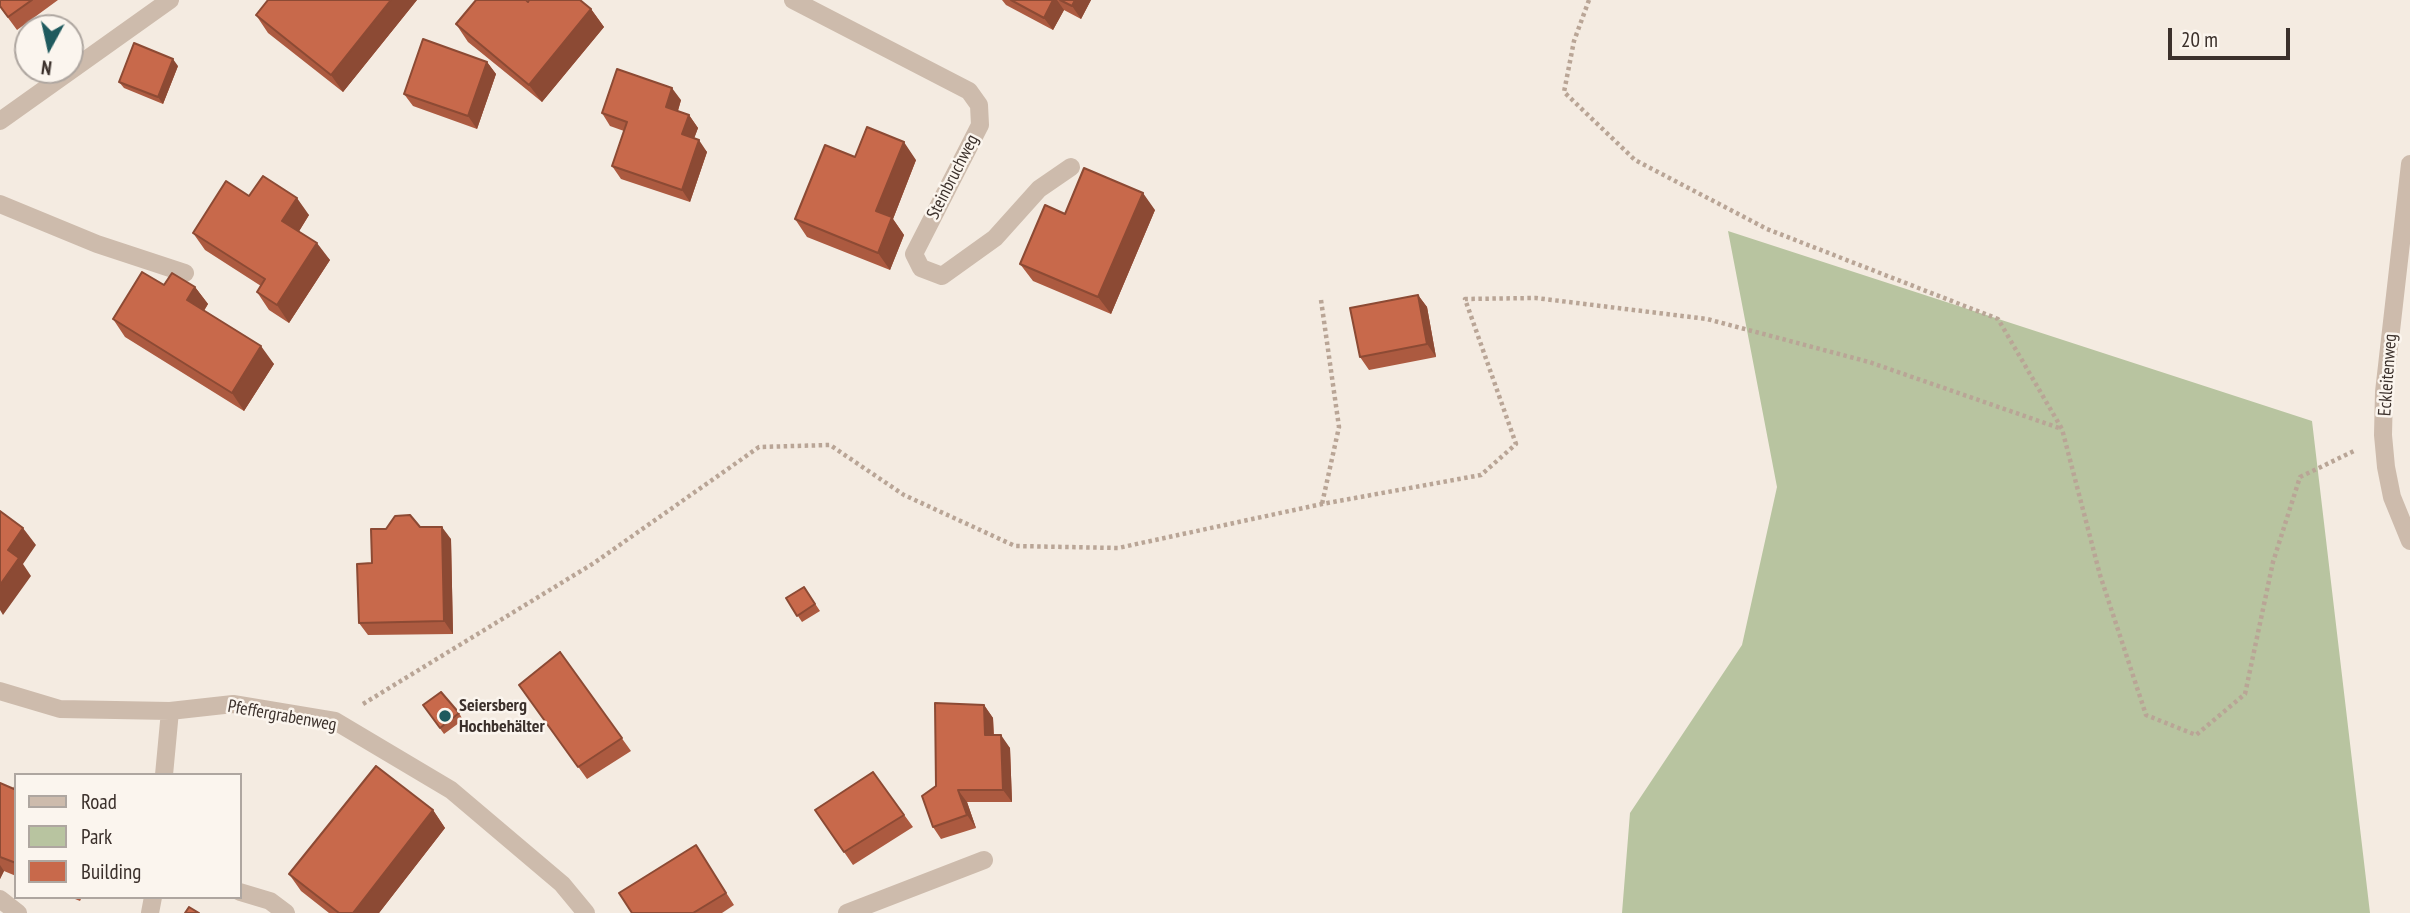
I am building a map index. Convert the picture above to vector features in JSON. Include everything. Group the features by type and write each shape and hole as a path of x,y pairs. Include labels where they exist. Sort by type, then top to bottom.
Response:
{"street":[{"path":"0,121 170,0"},
{"name":"Steinbruchweg","path":"793,0 969,91 979,105 980,125 914,254 921,268 942,276 995,238 1039,189 1071,167"},
{"name":"Eckleitenweg","path":"2410,164 2385,391 2384,435 2386,467 2392,497 2410,541"},
{"path":"0,204 97,244 185,273"},
{"name":"Pfeffergrabenweg","path":"0,691 60,709 170,711 233,704 335,721 451,790 562,884 586,913"},
{"path":"164,773 170,711"},
{"path":"847,913 984,860"},
{"path":"242,893 270,901 286,913"},
{"path":"0,900 18,913"}],"path":[{"path":"1589,0 1574,41 1564,92 1635,160 1767,229 1998,319 2062,429 2100,575 2146,715 2196,735 2245,694 2273,562 2300,477 2384,435"},
{"path":"335,721 594,563 759,447 830,445 904,495 1015,546 1118,548 1322,504 1481,475 1516,444 1465,299 1536,299 1707,319 1869,362 2062,429"},
{"path":"1321,300 1339,427 1322,504"}],"green space":[{"path":"1728,231 2312,421 2370,913 1622,913 1630,813 1742,645 1777,487"}],"building":[{"path":"0,0 32,0 8,17 0,6"},
{"path":"268,0 391,0 331,75 256,15"},
{"path":"476,0 580,0 591,9 529,85 456,24"},
{"path":"1011,0 1053,0 1044,18"},
{"path":"1060,0 1075,0 1072,6"},
{"path":"423,39 487,62 468,116 404,94"},
{"path":"134,43 173,59 158,97 119,82"},
{"path":"617,69 672,88 666,107 689,115 682,134 699,140 682,190 612,166 627,122 602,113"},
{"path":"867,127 904,142 876,211 892,217 878,253 795,219 825,145 855,157"},
{"path":"1084,168 1143,193 1098,297 1020,264 1045,205 1065,214"},
{"path":"263,176 297,198 282,221 317,243 277,305 257,292 265,279 193,233 226,181 249,196"},
{"path":"142,272 164,285 172,273 195,287 187,300 261,346 232,393 113,319"},
{"path":"1418,295 1427,344 1360,357 1350,308"},
{"path":"0,511 23,528 8,550 19,558 0,585"},
{"path":"410,515 420,527 442,527 444,621 359,623 357,564 372,563 371,529 386,529 395,516"},
{"path":"804,587 815,604 797,616 786,598"},
{"path":"560,652 622,738 578,767 519,685"},
{"name":"Seiersberg Hochbehälter","path":"441,692 459,713 440,728 423,705"},
{"path":"935,703 984,705 985,735 1001,735 1003,790 958,790 967,815 933,827 922,796 936,786"},
{"path":"376,766 433,810 353,913 339,913 289,874"},
{"path":"873,772 904,815 844,852 815,810"},
{"path":"0,783 14,789 14,862 0,857"},
{"path":"696,845 726,893 693,913 632,913 619,893"},
{"path":"189,907 199,913 185,913"}],"place":[{"name":"Seiersberg Hochbehälter","path":"445,716"}]}
